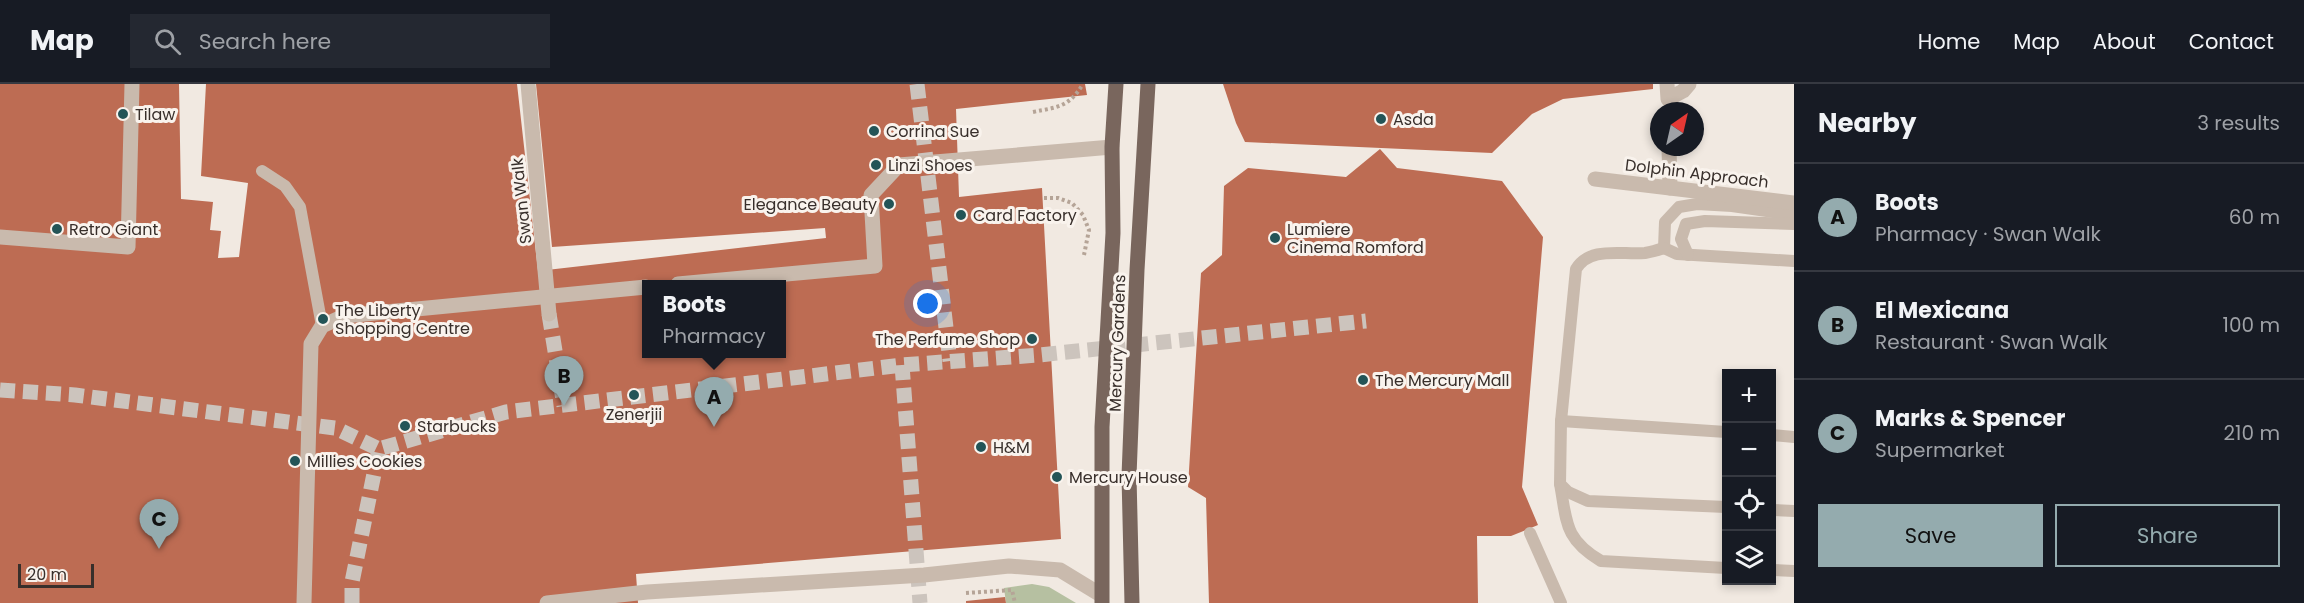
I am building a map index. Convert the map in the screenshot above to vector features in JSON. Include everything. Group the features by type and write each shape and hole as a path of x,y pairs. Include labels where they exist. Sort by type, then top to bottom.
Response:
{"main road":[{"name":"Mercury Gardens","path":"1102,599 1102,427 1113,233 1112,147 1116,84"},
{"name":"Mercury Gardens","path":"1132,603 1129,476 1137,270 1148,84"}],"street":[{"path":"0,237 128,247 132,84"},
{"name":"Swan Walk","path":"528,84 549,314"},
{"path":"1668,98 1686,87"},
{"path":"730,280 875,266 871,195 899,165 1112,147"},
{"path":"1669,156 1670,188"},
{"name":"Dolphin Approach","path":"1595,179 1794,203"},
{"path":"304,603 311,344 322,326 344,316 642,287"},
{"path":"547,603 646,592 924,575 1009,566 1060,570 1102,599"}],"lane":[{"path":"262,171 285,186 300,207 322,326"},
{"path":"1664,248 1665,222 1678,207 1697,204 1732,206 1794,215"},
{"path":"1688,255 1681,239 1686,224 1705,220 1794,224"},
{"path":"1722,568 1601,561 1584,550 1569,531 1560,484 1561,421 1576,269 1581,260 1592,255 1647,253 1664,248 1677,254 1794,261"},
{"path":"1561,421 1722,432"},
{"path":"1776,435 1794,437"},
{"path":"1560,484 1568,492 1588,501 1722,507"},
{"path":"1776,510 1794,512"},
{"path":"1530,533 1561,603"},
{"path":"1776,570 1794,572"}],"path":[{"path":"1033,112 1060,106 1073,99 1083,84"},
{"path":"1044,198 1058,198 1072,203 1083,215 1089,230 1084,255"},
{"path":"958,594 1012,590 1015,603"}],"green space":[{"path":"1032,584 1049,587 1076,603 1006,603 1004,588"}],"building":[{"name":"The Liberty Shopping Centre","path":"0,84 179,84 181,199 213,202 210,230 221,231 218,258 239,257 248,183 201,176 206,84 517,84 538,271 826,238 825,228 552,247 536,84 1085,84 1087,95 956,109 959,197 1042,188 1061,539 636,574 638,603 0,603"},
{"name":"Asda","path":"1223,84 1653,84 1653,89 1563,99 1532,114 1492,153 1245,142"},
{"name":"The Mercury Mall","path":"1380,149 1397,168 1502,181 1543,237 1522,487 1538,525 1511,536 1477,536 1478,603 1209,603 1206,498 1188,487 1201,273 1222,255 1224,186 1248,168 1346,177"},
{"path":"1005,597 1006,603 966,603 966,601"}],"tunnel":[{"path":"917,84 950,361"},
{"path":"549,314 564,406"},
{"path":"352,603 352,582 379,449 506,412 902,365 1039,355 1366,321"},
{"path":"902,365 920,603"},
{"path":"0,390 75,395 335,428 379,449"}],"place":[{"name":"Tilaw","path":"123,114"},
{"name":"Asda","path":"1381,119"},
{"name":"Corrina Sue","path":"874,131"},
{"name":"Linzi Shoes","path":"876,165"},
{"name":"Elegance Beauty","path":"889,204"},
{"name":"Card Factory","path":"961,215"},
{"name":"Retro Giant","path":"57,229"},
{"name":"Lumiere Cinema Romford","path":"1275,238"},
{"name":"The Liberty Shopping Centre","path":"323,319"},
{"name":"The Perfume Shop","path":"1032,339"},
{"name":"The Mercury Mall","path":"1363,380"},
{"name":"Zenerjii","path":"634,395"},
{"name":"El Mexicana","path":"564,406"},
{"name":"Starbucks","path":"405,426"},
{"name":"Boots","path":"714,427"},
{"name":"H&M","path":"981,447"},
{"name":"Millies Cookies","path":"295,461"},
{"name":"Mercury House","path":"1057,477"},
{"name":"Marks & Spencer","path":"159,549"}]}
